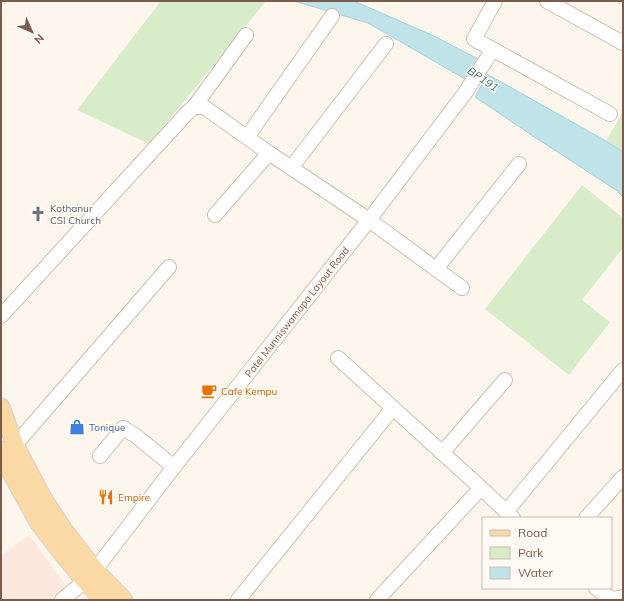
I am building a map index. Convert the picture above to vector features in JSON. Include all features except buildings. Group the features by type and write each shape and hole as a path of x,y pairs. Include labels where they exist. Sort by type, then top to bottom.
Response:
{"main road":[{"path":"1,407 8,448 64,530 104,600"},
{"path":"90,575 124,600"}],"street":[{"path":"495,1 474,39 610,114"},
{"path":"547,1 623,43"},
{"path":"247,137 332,16"},
{"path":"1,316 194,107 246,35"},
{"path":"291,168 386,44"},
{"name":"Patel Munniswamapa Layout Road","path":"62,600 90,575 369,220 465,93 493,49"},
{"path":"194,107 204,107 269,153 369,220 462,288"},
{"path":"215,215 269,153"},
{"path":"436,269 519,164"},
{"path":"8,448 169,267"},
{"path":"338,358 509,515 623,370"},
{"path":"442,453 505,380"},
{"path":"238,600 393,408"},
{"path":"100,456 123,428 136,436 174,467"},
{"path":"587,517 623,477"},
{"path":"377,600 481,488"},
{"path":"597,589 614,599 623,597"}],"shaded area":[{"path":"29,535 67,587 50,600 1,600 1,556"}],"green space":[{"path":"161,1 266,1 149,144 77,110"},
{"path":"623,112 623,152 606,141"},
{"path":"582,185 623,218 623,248 582,300 610,322 569,375 485,309"}],"water":[{"path":"294,1 354,1 434,36 478,59 465,79 368,23"},
{"path":"487,74 623,152 623,197 616,190 475,97"}],"place":[{"name":"Kothanur CSI Church","path":"38,214"},
{"name":"Cafe Kempu","path":"209,391"},
{"name":"Tonique","path":"77,427"},
{"name":"Empire","path":"106,497"}],"water label":[{"name":"BP191","path":"483,79"}]}
